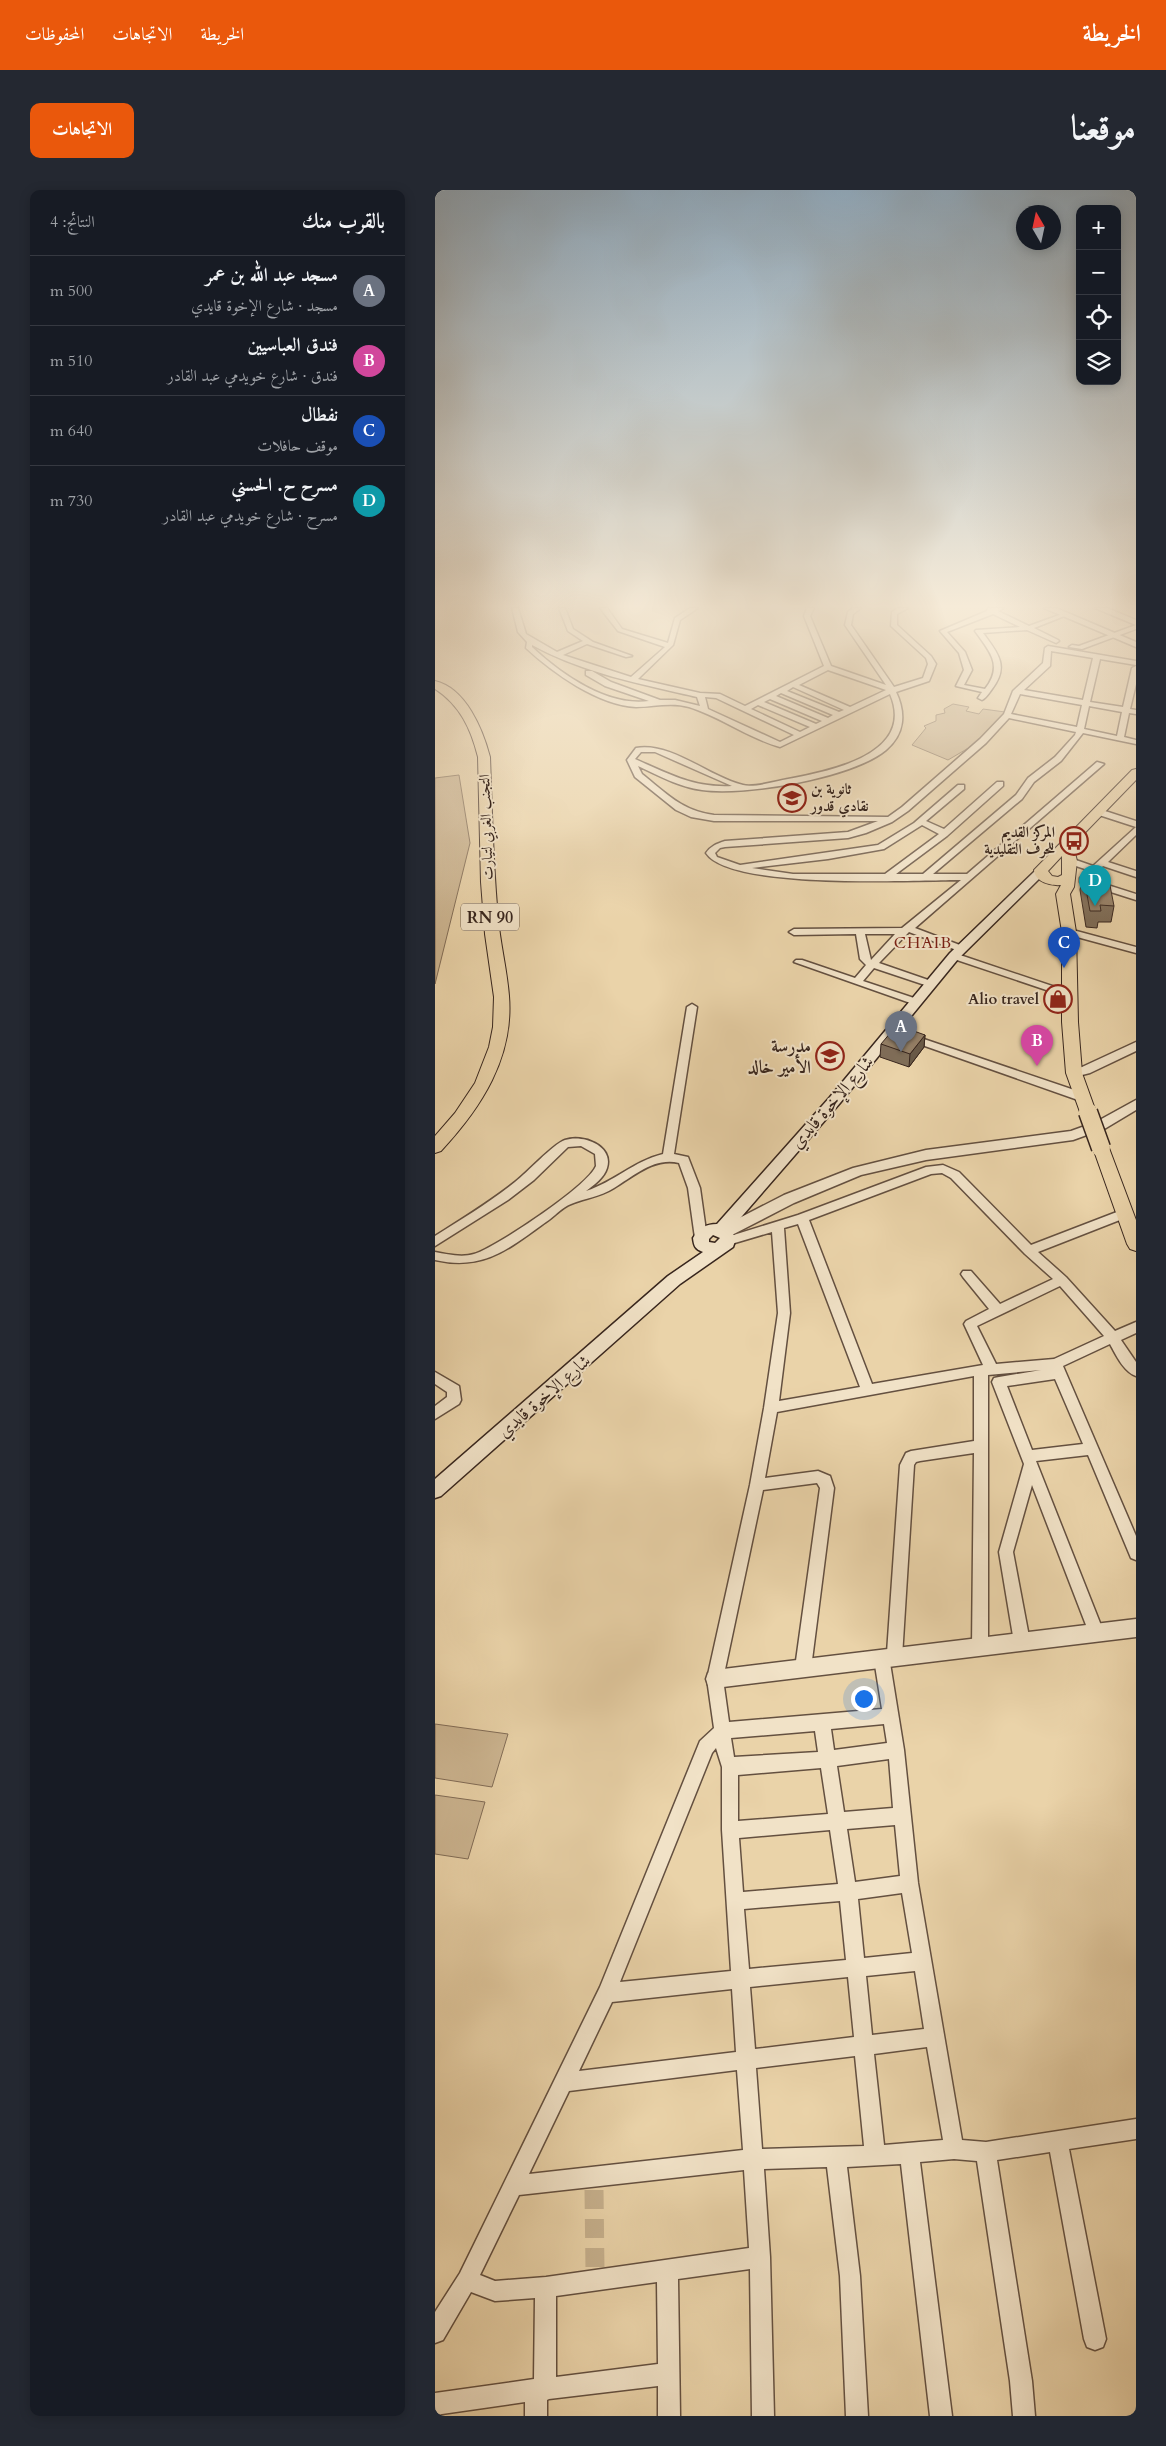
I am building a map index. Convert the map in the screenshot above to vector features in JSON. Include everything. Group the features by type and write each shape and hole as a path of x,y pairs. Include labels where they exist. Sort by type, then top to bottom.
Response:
{"highway":[{"name":"التجنب الغربي لتيارت","path":"435,1146 461,1116 485,1082 499,1044 503,1008 490,918 484,757 478,735 466,712"}],"main road":[{"path":"1045,874 1066,844 1136,773"},
{"path":"1066,844 1067,870 1063,894 1069,932 1074,1073 1136,1244"},
{"path":"1045,874 1061,881 1067,870"},
{"path":"1045,874 1055,889 1063,894"},
{"name":"شارع الإخوة قايدي","path":"435,1490 605,1343 721,1236 958,952 1024,886 1045,874"},
{"path":"701,1239 706,1248 721,1236"},
{"name":"شارع الإخوة قايدي","path":"674,1280 701,1239"}],"street":[{"path":"709,712 780,745 846,712"},
{"path":"751,712 800,735"},
{"path":"780,712 816,727"},
{"path":"806,712 828,721"},
{"path":"832,712 839,715"},
{"path":"631,760 693,786 717,790 772,784 846,767 881,750 888,744 900,719 900,712"},
{"path":"967,877 793,877 734,867 714,859 710,855 711,850 725,844 849,835 889,820 905,809 983,741 1008,712"},
{"path":"925,877 1019,797 1031,780 1058,759 1081,730 1085,712"},
{"path":"1120,738 1125,712"},
{"path":"1007,715 1136,742"},
{"path":"744,788 656,750 639,750 632,755 631,760 638,775 679,808 695,815 714,818 889,820"},
{"path":"857,981 871,964 906,930 1099,764"},
{"path":"887,877 945,833 1000,784"},
{"path":"734,867 827,856 881,847 921,822 961,787"},
{"path":"1099,812 1136,824"},
{"path":"921,822 945,833"},
{"path":"1083,880 1136,830"},
{"path":"1103,862 1136,874"},
{"path":"1067,870 1085,868 1095,870"},
{"path":"1067,870 1083,880 1136,897"},
{"path":"794,932 906,930 958,952 1070,994"},
{"path":"861,932 865,959 871,964 931,984"},
{"path":"1069,932 1136,950"},
{"path":"799,962 916,1002"},
{"path":"668,1156 692,1007"},
{"path":"893,1031 1085,1105"},
{"path":"1074,1073 1086,1070 1136,1046"},
{"path":"721,1236 789,1199 858,1171 926,1155 1073,1135 1101,1124 1136,1104"},
{"path":"435,1242 467,1222 522,1182 566,1144 578,1142 591,1146 600,1152 603,1162 599,1172 564,1202 488,1255 463,1260 435,1256"},
{"path":"564,1202 600,1190 650,1161 668,1156 684,1160 694,1188 701,1239"},
{"path":"721,1236 778,1226 930,1170 943,1169 955,1175 1029,1251 1062,1280 1113,1337 1123,1356 1136,1372"},
{"path":"697,1207 721,1236"},
{"path":"1029,1251 1125,1213"},
{"path":"802,1218 868,1391"},
{"path":"763,2416 760,2257 730,1830 729,1767 715,1679 757,1485 771,1408 784,1314 778,1226"},
{"path":"967,1274 998,1311"},
{"path":"981,1647 981,1446 987,1370 970,1324 1062,1280"},
{"path":"1096,1633 999,1382 1057,1369 1113,1337 1136,1327"},
{"path":"771,1408 987,1370 1057,1369"},
{"path":"1057,1369 1136,1553"},
{"path":"435,1377 454,1390 454,1400 435,1413"},
{"path":"954,2149 920,1961 909,1883 891,1716 888,1658 907,1465 911,1457 981,1446"},
{"path":"1029,1460 1091,1449"},
{"path":"1022,1642 1006,1552 1029,1460"},
{"path":"757,1485 818,1477 825,1480 827,1488 803,1668"},
{"path":"715,1679 1136,1628"},
{"path":"435,2332 467,2280 607,1993 706,1747 722,1731 891,1716"},
{"path":"822,1722 835,1822 848,1892 875,2156"},
{"path":"729,1767 827,1760 896,1750"},
{"path":"730,1830 901,1816"},
{"path":"736,1901 848,1892 909,1883"},
{"path":"607,1993 920,1961"},
{"path":"565,2082 934,2037"},
{"path":"513,2186 594,2183 752,2160 875,2156 954,2149 986,2152 1136,2129"},
{"path":"1058,2142 1095,2339"},
{"path":"909,2152 941,2416"},
{"path":"986,2152 1021,2381 1024,2416"},
{"path":"836,2157 850,2276 857,2416"},
{"path":"467,2280 495,2291 546,2288 595,2276 760,2257"},
{"path":"667,2269 669,2416"},
{"path":"536,2416 541,2390 546,2288"},
{"path":"435,2404 668,2374"}],"shaded area":[{"path":"970,712 979,714 981,712 1005,712 982,740 948,760 912,745 926,728 924,726 936,721 936,715"},
{"path":"459,775 470,843 435,984 435,778"},
{"path":"435,1724 508,1734 492,1787 435,1778"},
{"path":"435,1795 485,1802 468,1859 435,1854"}],"building":[{"path":"1083,873 1108,875 1114,906 1100,905 1101,911 1090,911"},
{"path":"897,1025 925,1035 910,1054 881,1044"}],"tunnel":[{"path":"594,2190 595,2271"}],"place":[{"name":"ثانوية بن نقادي قدور","path":"792,798"},
{"name":"المركز القديم للحرف التقليدية","path":"1074,841"},
{"name":"مسرح ح. الحسني","path":"1095,906"},
{"name":"نفطال","path":"1064,968"},
{"name":"Alio travel","path":"1058,999"},
{"name":"مسجد عبد الله بن عمر","path":"901,1052"},
{"name":"مدرسة الأمير خالد","path":"830,1056"},
{"name":"فندق العباسيين","path":"1037,1066"}],"district":[{"name":"CHAIB","path":"923,942"}]}
